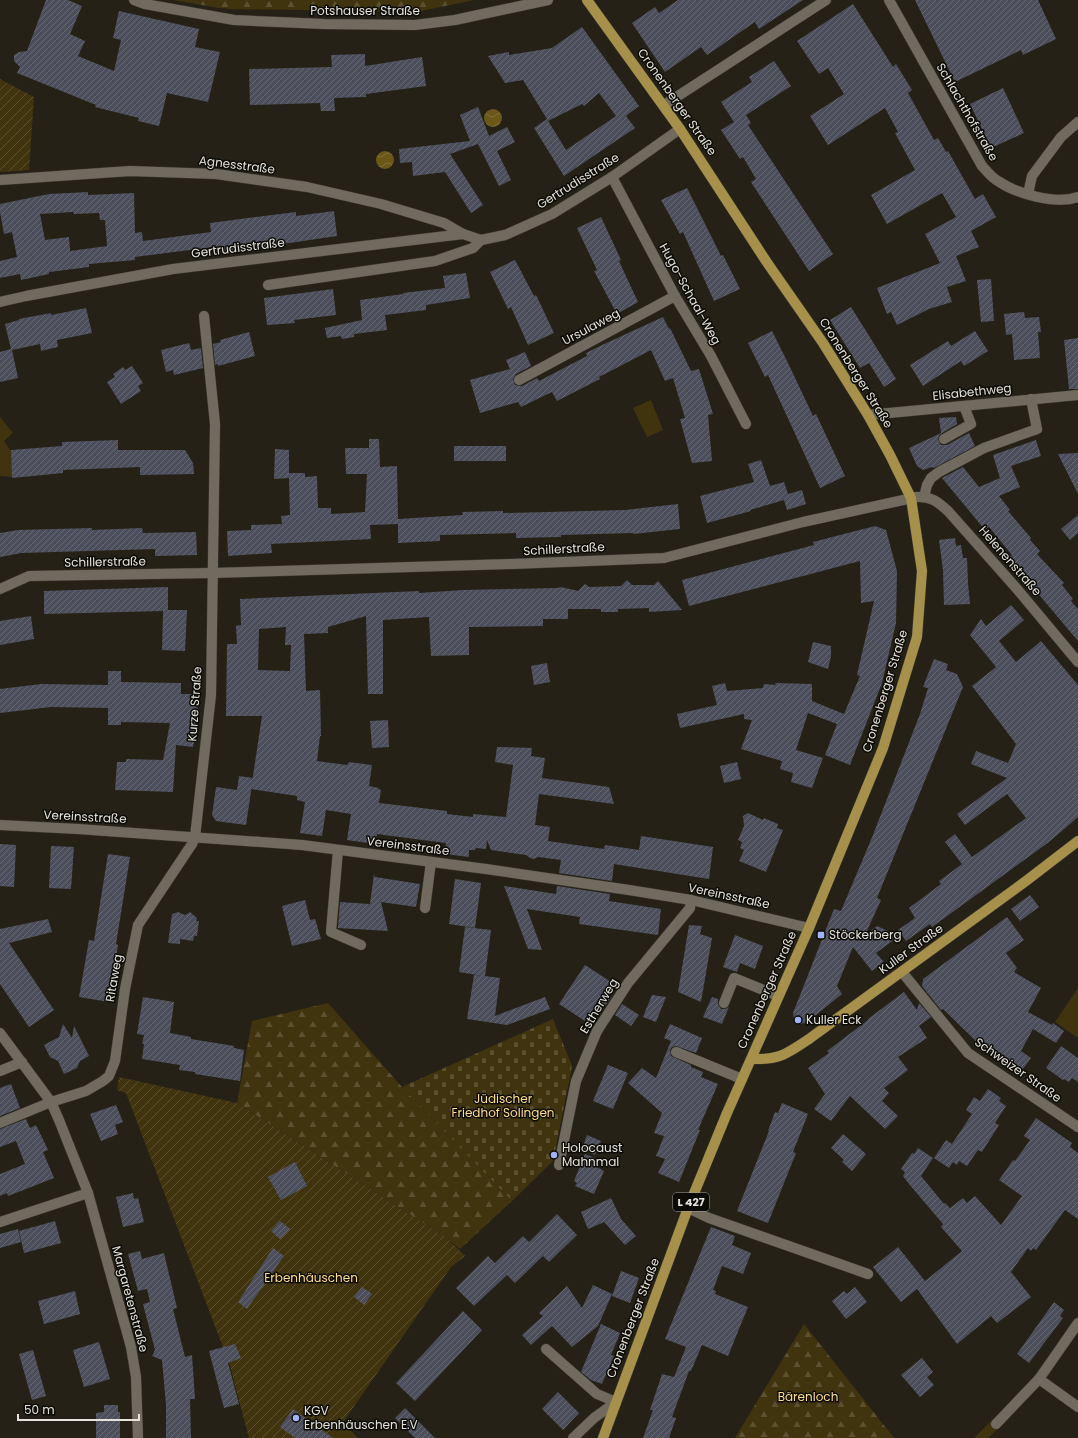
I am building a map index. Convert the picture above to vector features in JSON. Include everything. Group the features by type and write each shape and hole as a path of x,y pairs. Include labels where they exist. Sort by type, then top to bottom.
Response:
{"main road":[{"name":"Cronenberger Straße","path":"587,0 680,128 766,261 823,343 917,497 922,572 917,637 883,748 809,928 742,1079 688,1208 603,1438"},
{"name":"Kuller Straße","path":"752,1059 776,1058 787,1054 816,1035 1059,857 1078,841"}],"street":[{"name":"Potshauser Straße","path":"134,0 145,4 234,20 324,24 414,25 455,20 548,0"},
{"path":"664,105 826,0"},
{"name":"Schlachthofstraße","path":"889,0 982,166 997,181 1011,189 1050,199 1071,199 1078,196"},
{"path":"1028,194 1032,176 1061,138 1078,122"},
{"name":"Gertrudisstraße","path":"0,302 173,269 463,234 481,240 505,236 552,214 612,177 680,128"},
{"name":"Agnesstraße","path":"0,180 130,171 216,174 307,188 381,204 444,223 463,234"},
{"name":"Hugo-Schaal-Weg","path":"612,177 675,296 710,356 746,424"},
{"name":"Gertrudisstraße","path":"268,285 435,261 473,248 481,240"},
{"name":"Ursulaweg","path":"520,380 675,296"},
{"path":"204,316 215,424 212,574"},
{"name":"Elisabethweg","path":"868,415 1078,395"},
{"path":"917,497 927,486 931,478 939,472 984,448 1037,429 1031,399"},
{"path":"944,439 971,424 964,406"},
{"name":"Schillerstraße","path":"0,588 29,576 212,574 664,558 803,522 917,497"},
{"name":"Helenenstraße","path":"917,497 932,499 948,511 1017,589 1078,662"},
{"name":"Kurze Straße","path":"194,837 211,695 212,574"},
{"name":"Vereinsstraße","path":"0,825 78,828 302,845 486,869 691,900 809,928"},
{"name":"Ritaweg","path":"51,1102 86,1091 103,1081 111,1072 115,1061 125,989 138,925 192,844 194,837"},
{"path":"338,850 331,932 361,945"},
{"path":"425,908 431,862"},
{"name":"Estherweg","path":"559,1166 576,1081 597,1031 628,983 690,908 691,900"},
{"name":"Schweizer Straße","path":"902,972 968,1054 1078,1127"},
{"path":"724,1003 734,978 778,996"},
{"name":"Margaretenstraße","path":"0,1033 51,1102 88,1193 132,1348 136,1377 138,1438"},
{"path":"676,1052 742,1079"},
{"path":"0,1071 22,1062"},
{"path":"0,1122 51,1102"},
{"path":"0,1222 88,1193"},
{"path":"688,1208 709,1218 868,1274"},
{"path":"996,1424 1039,1379 1078,1323"},
{"path":"546,1349 597,1394 616,1402"},
{"path":"1039,1379 1078,1407"},
{"path":"573,1438 594,1418 616,1402"}],"green space":[{"path":"173,0 474,0 416,12 232,9"},
{"path":"0,79 34,97 29,170 0,172"},
{"path":"651,400 663,430 647,437 633,408"},
{"path":"0,417 13,433 4,441 11,451 12,477 0,476"},
{"path":"1078,988 1078,1038 1055,1022"},
{"path":"328,1003 402,1087 512,1201 460,1249 448,1239 237,1103 252,1021"},
{"name":"Jüdischer Friedhof Solingen","path":"553,1019 572,1066 553,1161 512,1201 402,1087"},
{"name":"Erbenhäuschen","path":"119,1077 237,1103 448,1239 465,1256 451,1267 332,1438 249,1438 228,1359 126,1093 117,1090"},
{"name":"Bärenloch","path":"804,1324 894,1438 735,1438"},
{"path":"992,1420 999,1428 988,1438 974,1438"},
{"path":"343,1422 358,1438 332,1438"}],"water":[{"path":"493,109 499,112 502,118 499,124 493,127 487,124 484,118 487,112"},
{"path":"385,151 391,154 394,160 391,166 385,169 379,166 376,160 379,154"}],"building":[{"path":"46,0 68,0 82,6 70,34 85,41 78,56 114,71 121,40 113,38 119,11 199,29 195,47 220,52 208,102 167,93 159,126 138,121 139,118 95,107 96,105 17,73 20,67 14,61 14,55 19,52 27,51"},
{"path":"678,0 803,0 759,29 755,22 707,55 701,47 665,72 632,23 655,7 659,13"},
{"path":"915,0 1038,0 1056,39 1023,55 1021,50 955,82"},
{"path":"853,4 893,67 896,64 912,90 908,93 934,140 938,138 946,152 948,151 975,199 983,194 996,217 971,231 979,247 956,256 966,281 947,287 952,302 929,309 897,325 891,312 887,314 877,288 940,263 925,234 956,217 942,193 887,224 871,195 915,170 895,133 898,132 885,108 828,145 810,116 844,94 828,68 819,74 797,41"},
{"path":"582,27 639,106 626,116 635,128 564,176 534,128 547,119 523,80 505,83 488,56 509,52 509,55 552,48","holes":["599,93 616,116 566,150 548,121 582,104 584,106"]},
{"path":"365,54 365,66 422,57 426,86 366,94 366,97 334,98 335,111 321,111 320,103 250,105 249,69 332,67 331,55"},
{"path":"774,61 791,86 746,115 751,123 748,125 833,254 809,271 751,182 756,179 743,157 740,159 721,130 734,122 721,102 752,82 749,77"},
{"path":"1003,88 1024,133 991,148 970,104"},
{"path":"478,107 489,136 507,127 515,142 497,151 511,180 499,186 478,144 450,154 483,205 471,213 445,172 413,176 412,162 400,163 399,149 470,141 460,115"},
{"path":"687,188 721,256 723,255 740,289 714,301 683,232 680,234 661,200"},
{"path":"88,192 88,195 134,193 135,233 142,232 143,241 211,232 210,223 296,212 296,216 334,211 337,236 214,254 213,247 135,257 135,260 89,264 89,267 49,272 49,274 21,280 20,274 0,278 0,261 17,257 12,232 4,234 0,204 49,194","holes":["73,212 74,214 99,213 100,220 105,220 107,246 70,251 69,237 45,240 40,214"]},
{"path":"601,217 638,302 617,314 594,271 597,270 577,228"},
{"path":"515,260 534,296 536,295 554,333 528,345 511,307 508,309 490,272"},
{"path":"466,273 470,298 426,305 426,310 385,315 387,330 354,334 354,337 342,339 341,336 327,338 325,328 362,320 360,300 445,288 443,276"},
{"path":"991,279 994,321 981,322 977,280"},
{"path":"333,289 336,315 294,320 295,323 267,325 264,298"},
{"path":"851,307 896,379 884,387 869,363 860,368 830,320"},
{"path":"86,308 92,333 57,340 58,347 41,351 40,344 12,350 18,378 0,382 0,352 11,349 5,324 19,319 51,313 51,315"},
{"path":"1024,312 1025,318 1039,317 1041,332 1038,332 1040,358 1014,360 1012,334 1006,335 1004,314"},
{"path":"663,317 691,371 699,369 713,414 708,415 712,461 692,463 680,419 685,418 673,378 665,381 651,350 557,401 552,392 521,407 518,402 480,413 470,380 510,369 506,360 525,352 531,366 516,374 513,379 515,385 522,386 537,378 539,381 587,356 586,353"},
{"path":"772,331 813,416 816,414 845,476 820,488 768,375 765,377 748,343"},
{"path":"975,331 988,351 964,366 961,361 923,386 910,365 948,341 951,346"},
{"path":"249,332 255,356 218,366 218,364 215,365 213,344 221,342 220,340"},
{"path":"1078,338 1078,389 1069,389 1064,340"},
{"path":"189,343 191,350 201,348 203,368 174,375 173,370 166,372 161,350"},
{"path":"132,366 143,383 138,386 141,391 121,404 107,382 115,377 113,374 123,367 125,370"},
{"path":"956,417 957,424 939,435 939,442 941,445 947,445 969,433 975,446 934,468 932,467 923,470 917,466 909,448 941,433 939,418"},
{"path":"369,439 379,439 380,467 397,466 398,519 463,515 462,512 503,511 503,513 625,510 678,504 680,529 633,534 561,535 561,537 516,538 516,533 440,535 440,541 398,543 398,524 370,525 371,539 271,544 272,553 228,556 227,531 251,530 251,525 282,524 281,516 290,515 289,478 274,479 275,449 289,450 289,473 305,473 305,477 317,476 318,508 331,508 331,514 365,512 367,474 346,474 345,448 369,448"},
{"path":"118,440 118,450 185,450 193,463 194,474 140,475 140,467 63,470 63,473 12,478 11,450 62,446 62,442"},
{"path":"1036,440 1041,456 1011,466 1020,487 999,496 1010,510 1008,511 1040,551 1037,554 1064,583 1062,585 1073,599 1071,601 1078,609 1078,641 1008,558 1012,555 989,527 985,530 942,478 963,467 979,487 1000,478 993,455"},
{"path":"454,446 506,446 506,461 454,461"},
{"path":"1078,453 1078,494 1058,454"},
{"path":"761,460 770,486 784,482 788,494 802,490 806,504 787,510 784,500 707,523 700,496 754,482 748,464"},
{"path":"1078,515 1078,533 1070,540 1061,529"},
{"path":"875,526 886,530 897,571 896,623 882,683 850,765 825,755 837,724 808,713 796,750 823,758 812,788 791,782 793,773 780,769 782,761 741,749 752,720 744,719 744,714 680,728 677,714 717,705 712,686 725,683 727,691 763,688 764,684 776,685 775,683 812,684 812,701 844,714 860,676 857,675 874,601 861,603 860,561 689,606 682,580 814,545 813,542"},
{"path":"92,528 92,530 142,528 143,533 196,532 197,555 155,556 155,549 21,553 0,557 0,533 18,530"},
{"path":"955,538 956,546 961,545 963,558 967,558 970,604 944,605 943,570 939,540"},
{"path":"627,580 632,585 654,585 658,581 682,610 649,612 649,608 618,609 618,612 601,612 601,609 568,609 568,619 543,619 543,626 469,627 469,655 431,656 429,617 383,620 383,694 368,694 366,616 328,627 328,633 304,634 306,691 320,690 321,736 317,761 347,765 349,762 372,765 369,786 379,788 378,789 381,790 379,803 447,811 447,814 473,817 473,814 506,817 513,765 495,762 497,747 532,748 531,756 545,758 542,778 609,787 614,804 539,794 535,825 550,827 548,841 604,849 605,845 639,850 641,836 713,847 709,879 614,864 612,881 559,873 561,860 538,857 534,859 526,855 491,850 487,840 486,849 476,848 475,850 469,850 469,857 445,854 446,843 377,834 375,844 347,840 351,814 326,810 322,836 300,833 305,802 297,800 297,796 251,789 262,716 226,716 227,644 237,644 236,626 241,625 240,599 419,591 419,593 560,587 579,591 585,584 589,587 621,586","holes":["286,627 285,645 291,645 290,671 258,670 259,629"]},
{"path":"168,587 168,610 187,610 185,651 162,650 163,611 44,614 44,591"},
{"path":"1011,605 1024,620 999,641 1016,662 1041,641 1078,685 1078,817 1049,842 932,927 930,924 906,941 898,930 915,918 909,908 941,884 939,881 962,864 945,842 955,834 972,857 1026,818 1007,794 965,825 957,814 1007,778 971,764 976,751 1008,763 1016,744 972,686 996,667 970,635 981,619 986,626"},
{"path":"31,616 34,639 0,645 0,621"},
{"path":"813,642 831,646 831,656 828,669 808,662"},
{"path":"934,659 948,664 946,670 957,674 963,687 877,898 881,900 865,935 877,926 899,936 876,953 884,962 872,971 853,947 837,986 842,994 806,1023 799,1024 794,1020 793,1013 834,909 841,911 873,835 920,714 928,688 923,687"},
{"path":"547,663 550,682 534,685 531,666"},
{"path":"108,671 121,671 121,682 181,683 181,694 198,694 197,721 193,747 176,745 173,792 115,790 117,762 126,762 126,759 163,760 170,723 121,722 121,725 108,725 108,708 51,707 0,713 0,689 41,684 108,685"},
{"path":"388,720 389,747 372,748 370,721"},
{"path":"737,762 741,779 724,783 720,766"},
{"path":"239,776 253,778 246,825 216,821 212,815 216,787 237,790"},
{"path":"748,813 763,820 764,818 778,824 777,828 783,830 766,872 739,861 744,850 740,848 742,842 738,840 744,826 743,816"},
{"path":"0,844 16,845 14,887 0,886"},
{"path":"51,846 74,847 71,889 49,888"},
{"path":"108,854 130,857 116,944 118,945 109,1002 79,997 89,940 94,941"},
{"path":"374,874 375,877 420,884 416,907 381,902 388,931 338,928 340,902 370,904"},
{"path":"455,879 481,883 475,928 449,924"},
{"path":"504,886 556,894 557,886 610,894 609,901 661,909 658,935 579,924 580,917 527,909 542,950 528,949"},
{"path":"1030,895 1039,907 1020,921 1011,909"},
{"path":"305,900 310,920 315,919 321,939 292,946 282,906"},
{"path":"178,912 185,915 190,912 197,918 196,921 199,921 197,936 194,936 193,941 180,939 180,944 168,943 172,914"},
{"path":"1007,917 1024,940 1006,953 1017,968 1014,972 1041,988 1028,1012 1052,1025 1053,1023 1064,1031 1056,1043 1033,1029 1021,1051 1031,1058 1020,1073 981,1046 943,1009 941,1010 922,986 923,979"},
{"path":"48,919 52,932 9,943 54,1010 29,1027 0,984 0,929"},
{"path":"689,925 702,926 700,934 712,938 701,1002 678,992"},
{"path":"465,927 491,930 485,976 500,978 495,1016 545,997 550,1009 507,1025 467,1019 474,975 483,976 459,972"},
{"path":"735,935 763,946 755,969 740,963 737,972 723,967"},
{"path":"585,965 611,982 604,992 611,997 604,1008 597,1003 585,1021 559,1004"},
{"path":"904,992 917,1010 919,1003 931,1017 919,1026 927,1038 898,1057 908,1070 884,1088 889,1093 882,1101 898,1116 885,1129 850,1096 831,1121 814,1109 825,1094 808,1068 829,1053 827,1051"},
{"path":"652,995 666,997 656,1022 643,1017"},
{"path":"143,997 174,1002 170,1033 191,1037 191,1039 234,1046 234,1048 244,1050 240,1081 195,1074 195,1072 179,1070 180,1065 142,1059 144,1044 142,1044 144,1035 137,1034"},
{"path":"712,997 718,999 718,1004 721,1009 729,1007 722,1024 703,1017"},
{"path":"622,1004 639,1015 631,1026 615,1015"},
{"path":"63,1024 72,1038 74,1026 89,1056 80,1061 77,1068 64,1074 58,1061 50,1057 44,1045 59,1037"},
{"path":"670,1024 702,1038 696,1053 676,1046 672,1047 670,1050 671,1056 703,1072 701,1077 718,1084 698,1130 700,1130 679,1182 658,1173 665,1159 656,1156 664,1136 654,1133 662,1113 628,1083 642,1068 656,1078 671,1041 664,1038"},
{"path":"1061,1046 1078,1058 1078,1082 1072,1078 1069,1082 1064,1079 1063,1080 1046,1068"},
{"path":"608,1065 628,1073 613,1109 593,1101"},
{"path":"11,1084 20,1108 0,1116 0,1088"},
{"path":"988,1089 1001,1098 999,1101 1006,1106 995,1123 999,1125 982,1152 978,1150 967,1166 959,1161 957,1165 953,1162 949,1168 934,1158 946,1140 952,1144 972,1114 966,1110 974,1097 980,1101"},
{"path":"782,1103 808,1114 793,1152 796,1153 768,1223 737,1211 769,1131 775,1112 778,1113"},
{"path":"116,1105 123,1122 115,1125 118,1134 101,1141 90,1114"},
{"path":"1036,1118 1072,1143 1070,1147 1078,1153 1078,1219 1065,1210 1036,1250 1033,1248 1031,1251 1028,1248 1011,1272 1031,1297 997,1323 991,1316 957,1344 917,1289 901,1302 873,1267 898,1247 925,1281 962,1251 941,1227 943,1224 903,1176 905,1172 901,1169 912,1153 914,1154 918,1148 933,1158 921,1176 944,1204 945,1203 950,1208 963,1198 967,1203 975,1196 1001,1225 1022,1196 999,1180 1030,1140 1024,1136"},
{"path":"26,1119 30,1128 36,1125 48,1150 43,1152 54,1178 8,1196 7,1193 0,1196 0,1174 25,1164 16,1141 0,1147 0,1129"},
{"path":"843,1134 866,1154 852,1171 842,1162 844,1160 831,1148"},
{"path":"587,1135 601,1141 595,1155 582,1149"},
{"path":"585,1154 600,1160 597,1167 604,1171 594,1194 575,1186 577,1183 574,1181"},
{"path":"295,1162 307,1186 281,1200 268,1177"},
{"path":"133,1193 134,1199 138,1198 144,1222 123,1227 116,1197"},
{"path":"611,1198 621,1219 636,1236 625,1245 604,1222 588,1229 581,1212"},
{"path":"557,1214 577,1235 549,1262 543,1256 515,1283 507,1275 474,1306 456,1288 488,1256 495,1263 523,1236 529,1242"},
{"path":"55,1221 61,1243 24,1253 19,1231"},
{"path":"280,1221 290,1229 280,1239 271,1231"},
{"path":"711,1227 735,1236 732,1245 751,1253 743,1274 722,1266 713,1290 716,1291 715,1294 748,1307 728,1356 702,1345 691,1371 689,1371 672,1417 676,1418 669,1438 643,1438 653,1410 650,1410 662,1374 674,1377 686,1347 665,1339"},
{"path":"18,1229 21,1242 0,1248 0,1234"},
{"path":"273,1248 284,1256 247,1309 238,1302"},
{"path":"140,1251 142,1259 164,1253 177,1308 173,1309 185,1357 192,1355 195,1399 190,1399 191,1438 166,1438 166,1405 162,1360 152,1356 155,1350 143,1304 150,1302 147,1289 138,1291 128,1254"},
{"path":"621,1271 639,1278 630,1303 612,1296"},
{"path":"593,1285 612,1294 598,1326 572,1347 552,1326 531,1345 522,1335 543,1316 539,1313 567,1286 582,1308"},
{"path":"362,1287 372,1294 364,1305 354,1297"},
{"path":"855,1287 867,1302 846,1319 832,1301 844,1291 847,1294"},
{"path":"75,1291 80,1314 44,1324 38,1301"},
{"path":"1054,1302 1064,1310 1060,1316 1063,1318 1029,1363 1017,1354"},
{"path":"463,1311 482,1330 415,1401 396,1383"},
{"path":"601,1324 620,1333 611,1355 614,1356 602,1384 591,1380 581,1372"},
{"path":"99,1342 110,1379 84,1387 73,1350"},
{"path":"235,1344 241,1358 228,1363 239,1404 224,1408 209,1351"},
{"path":"33,1350 46,1396 32,1400 19,1354"},
{"path":"922,1358 933,1372 927,1377 934,1385 920,1397 901,1375"},
{"path":"558,1392 579,1413 563,1430 542,1409"},
{"path":"104,1405 118,1405 118,1412 120,1412 120,1438 96,1438 96,1413 104,1412"},
{"path":"405,1408 435,1438 415,1438 395,1418"},
{"name":"KGV Erbenhäuschen E.V","path":"293,1409 333,1438 295,1438 280,1427"}],"place":[{"name":"Stöckerberg","path":"821,935"},
{"name":"Kuller Eck","path":"798,1020"},
{"name":"Holocaust Mahnmal","path":"554,1155"},
{"name":"KGV Erbenhäuschen E.V","path":"296,1418"}]}
